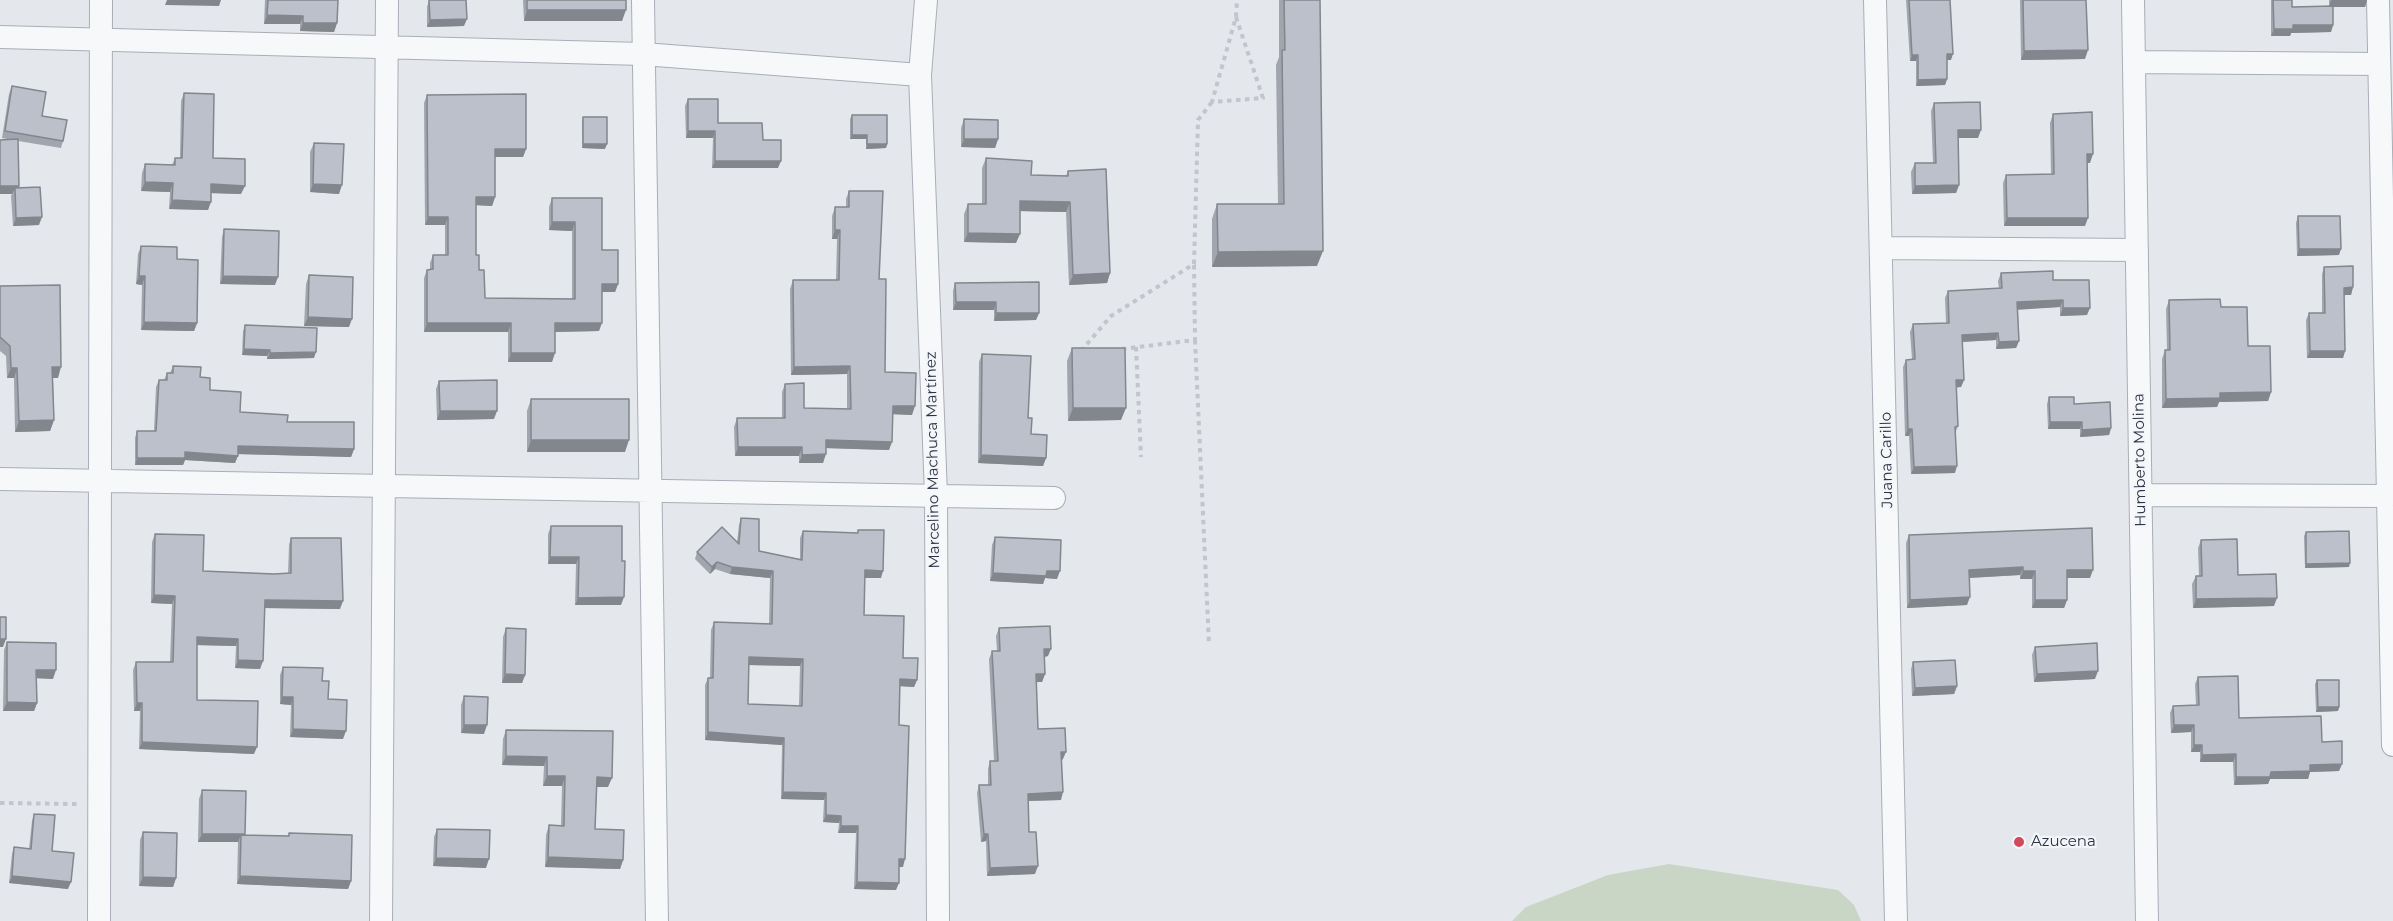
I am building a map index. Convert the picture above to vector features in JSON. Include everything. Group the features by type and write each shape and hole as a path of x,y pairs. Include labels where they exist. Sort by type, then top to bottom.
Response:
{"street":[{"path":"99,921 101,0"},
{"path":"381,921 387,0"},
{"path":"643,0 657,921"},
{"name":"Marcelino Machuca Martínez","path":"926,0 920,75 936,495 938,921"},
{"name":"Juana Carillo","path":"1875,0 1896,921"},
{"name":"Humberto Molina","path":"2133,0 2147,921"},
{"path":"2378,0 2384,78 2393,745"},
{"path":"0,37 643,54 920,75"},
{"path":"2134,62 2384,78"},
{"path":"1882,248 2137,250"},
{"path":"0,479 1053,498"},
{"path":"2141,495 2388,496"}],"path":[{"path":"1209,645 1195,340 1194,264 1198,120 1212,102 1236,17 1237,0"},
{"path":"1212,102 1263,98 1236,17"},
{"path":"1090,352 1079,354 1111,316 1194,264"},
{"path":"1113,350 1195,340"},
{"path":"1136,347 1141,457"},
{"path":"0,803 100,804"}],"green space":[{"path":"1669,864 1838,890 1854,905 1861,921 1512,921 1526,907 1608,875"}],"building":[{"path":"268,0 338,0 337,23 303,23 303,16 267,15"},
{"path":"429,0 466,0 467,19 430,20"},
{"path":"527,0 626,0 626,10 527,10"},
{"path":"1284,0 1320,0 1323,251 1218,252 1217,204 1284,204 1282,50 1285,50"},
{"path":"1909,0 1950,0 1953,54 1947,54 1947,79 1918,80 1918,55 1912,55"},
{"path":"2023,0 2086,0 2088,50 2024,51"},
{"path":"2273,0 2292,0 2292,7 2333,6 2333,25 2293,25 2293,29 2274,29"},
{"path":"12,86 46,92 42,116 67,120 63,141 5,131"},
{"path":"184,93 214,94 213,158 245,159 245,186 211,184 211,202 172,200 173,183 145,182 145,164 175,165 175,158 182,158"},
{"path":"526,94 526,149 495,149 495,197 476,197 476,255 479,255 479,270 484,270 485,298 575,299 575,222 552,222 552,198 602,198 602,250 618,250 618,284 602,284 602,323 555,323 555,353 511,353 511,323 427,323 427,270 433,269 433,255 448,255 448,217 428,217 427,95"},
{"path":"688,99 718,99 718,123 762,123 763,140 781,140 781,161 715,161 715,131 688,131"},
{"path":"1980,102 1981,130 1958,130 1959,185 1915,186 1915,163 1936,163 1934,103"},
{"path":"2092,112 2093,154 2087,154 2088,218 2007,218 2006,175 2054,174 2053,114"},
{"path":"852,115 887,115 887,144 867,144 867,135 852,135"},
{"path":"583,117 607,117 607,144 583,144"},
{"path":"964,119 998,120 998,139 964,139"},
{"path":"18,139 19,186 0,186 0,140"},
{"path":"314,143 344,144 342,185 313,184"},
{"path":"986,158 1032,161 1031,175 1068,176 1068,171 1106,169 1110,273 1073,275 1070,202 1020,201 1020,234 968,233 968,204 986,204"},
{"path":"40,187 42,217 16,218 15,188"},
{"path":"849,191 883,191 879,279 886,279 885,372 916,373 915,406 893,406 892,442 826,440 826,454 802,455 802,447 738,447 737,418 785,418 785,384 804,383 804,408 851,409 850,366 794,367 793,280 839,280 840,230 835,230 835,207 849,207"},
{"path":"2298,216 2340,216 2341,249 2299,249"},
{"path":"224,229 279,231 278,277 223,276"},
{"path":"141,246 177,247 177,259 198,260 197,323 144,322 145,276 139,276"},
{"path":"2353,266 2353,287 2344,288 2345,351 2310,351 2309,313 2325,313 2324,267"},
{"path":"2053,271 2053,280 2089,280 2090,308 2063,308 2063,300 2017,302 2019,341 1999,342 1998,333 1962,335 1964,380 1956,380 1957,466 1914,467 1912,429 1908,429 1906,360 1915,359 1913,324 1949,323 1948,291 2002,288 2001,273"},
{"path":"309,275 353,277 352,319 308,317"},
{"path":"1039,282 1039,313 996,313 996,302 956,302 955,283"},
{"path":"60,285 61,367 52,367 54,420 19,421 17,368 11,368 10,346 0,337 0,286"},
{"path":"2220,299 2221,307 2247,307 2248,346 2270,346 2271,392 2220,393 2220,398 2166,399 2165,350 2170,350 2169,300"},
{"path":"245,325 317,328 316,352 270,353 270,350 244,349"},
{"path":"1072,348 1125,348 1126,408 1073,408"},
{"path":"982,354 1031,356 1028,418 1032,418 1031,434 1047,435 1046,458 981,455"},
{"path":"173,366 201,367 200,377 210,378 210,390 241,392 240,412 288,415 287,422 354,422 354,449 238,446 238,456 185,452 185,458 137,458 137,431 156,431 159,380 167,380 167,373 173,373"},
{"path":"497,380 497,411 440,411 439,381"},
{"path":"2049,397 2074,397 2074,404 2110,402 2111,428 2082,430 2082,422 2050,422"},
{"path":"531,399 629,399 629,440 531,440"},
{"path":"741,518 759,519 759,551 802,560 803,531 858,533 858,530 884,530 883,571 865,570 864,615 904,616 903,658 918,658 917,680 900,679 899,725 909,726 905,859 899,859 899,883 857,882 858,826 841,826 841,816 826,815 826,793 783,792 784,738 708,732 708,678 713,678 714,622 772,624 773,571 732,567 717,562 712,567 697,552 722,527 739,544","holes":["749,657 803,659 802,706 748,704"]},
{"path":"551,526 622,526 622,561 625,561 624,597 578,598 579,557 550,557"},
{"path":"2092,528 2093,570 2067,570 2067,600 2035,600 2035,571 2023,571 2023,567 1969,570 1970,597 1910,600 1909,535"},
{"path":"2349,531 2350,563 2306,564 2306,532"},
{"path":"155,534 204,535 203,571 274,574 291,573 291,538 341,538 343,601 265,600 263,661 238,660 238,639 197,637 197,700 258,701 257,747 142,742 142,703 137,703 136,662 173,662 175,596 154,595"},
{"path":"995,537 1061,540 1060,571 1047,571 1046,576 993,573"},
{"path":"2237,539 2238,575 2276,574 2277,598 2196,599 2196,576 2202,576 2201,540"},
{"path":"0,617 6,617 6,639 0,639"},
{"path":"1050,626 1051,649 1044,649 1045,674 1036,674 1038,729 1065,728 1066,752 1061,752 1063,792 1028,794 1029,832 1036,832 1038,866 990,868 988,834 984,834 979,785 991,785 990,761 998,761 992,651 1000,651 999,628"},
{"path":"506,628 526,629 525,675 505,674"},
{"path":"7,642 56,643 56,670 36,670 37,703 7,702"},
{"path":"2097,643 2098,671 2037,674 2035,647"},
{"path":"1955,660 1957,686 1915,688 1913,662"},
{"path":"283,667 323,668 322,681 329,681 328,699 347,700 346,731 293,729 293,697 282,697"},
{"path":"2238,676 2239,718 2321,716 2322,742 2342,741 2342,764 2310,765 2310,771 2271,772 2270,777 2236,777 2236,754 2202,755 2202,745 2194,745 2194,725 2174,725 2173,706 2199,705 2198,677"},
{"path":"2317,680 2339,680 2339,707 2318,707"},
{"path":"464,696 488,697 487,725 464,725"},
{"path":"506,730 613,731 612,778 597,777 595,829 624,830 623,860 548,857 549,825 564,826 565,776 547,776 547,757 506,756"},
{"path":"202,790 246,791 245,834 202,834"},
{"path":"34,814 55,815 52,851 74,853 71,882 12,876 14,847 31,849"},
{"path":"437,829 490,830 489,859 436,858"},
{"path":"143,832 177,833 176,878 143,877"},
{"path":"289,833 352,835 351,881 240,876 241,835 289,836"}],"place":[{"name":"Azucena","path":"2019,842"}]}
